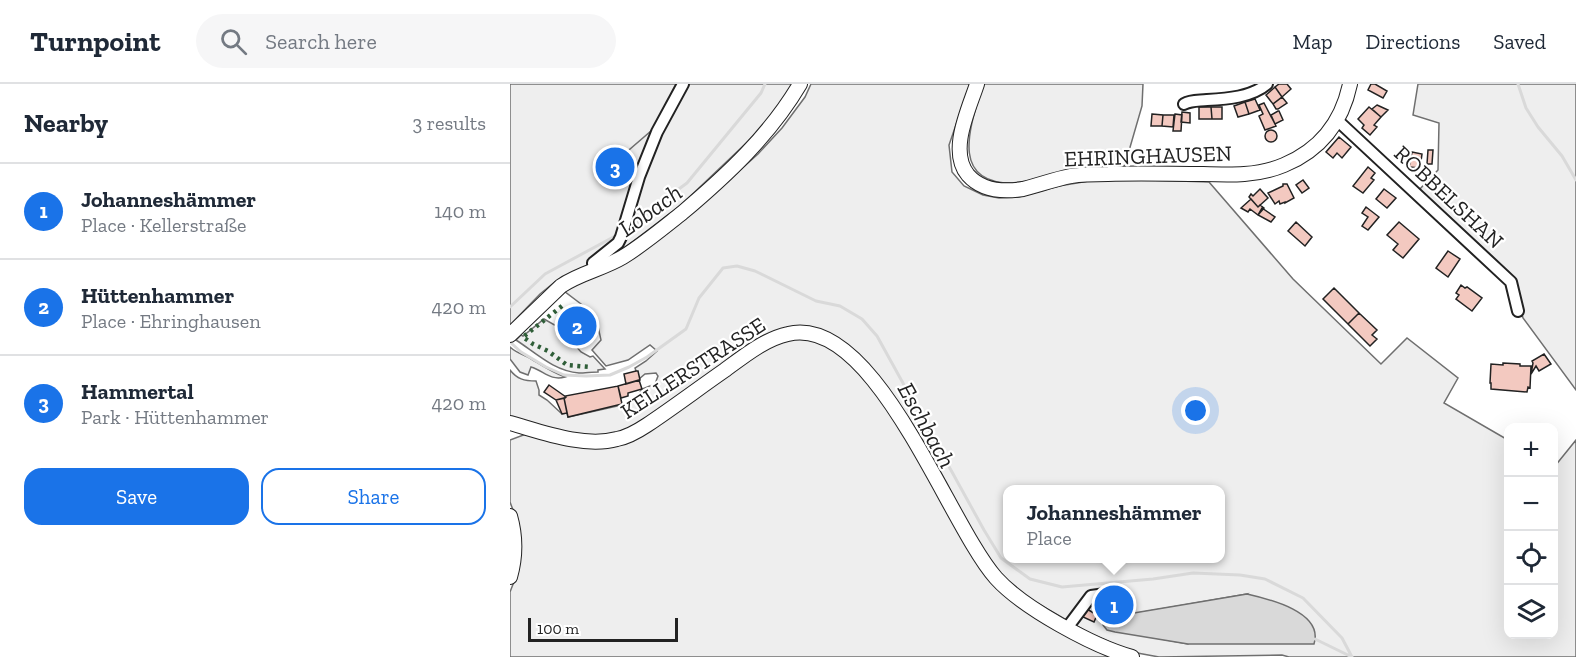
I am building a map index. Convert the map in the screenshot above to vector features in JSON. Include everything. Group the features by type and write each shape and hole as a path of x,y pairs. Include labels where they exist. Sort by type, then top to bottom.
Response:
{"main road":[{"path":"510,335 561,286 625,256 695,202 756,144 781,113 800,84"},
{"name":"EHRINGHAUSEN","path":"977,84 960,139 961,162 967,174 977,183 1002,190 1024,188 1072,176 1092,174 1227,175 1263,172 1287,164 1309,151 1323,138 1337,120 1350,84"},
{"name":"KELLERSTRASSE","path":"510,423 568,438 616,440 647,425 766,343 789,333 817,335 838,346 858,361 885,396 902,421 973,545 994,576 1015,596 1047,617 1104,647 1132,657"},
{"path":"510,516 515,555 510,577"}],"street":[{"path":"594,270 593,263 618,243 639,177 657,132 684,84"},
{"path":"1184,104 1190,101 1240,96 1261,89 1267,84"},
{"name":"ROBBELSHAN","path":"1337,120 1511,282 1518,311"},
{"path":"1067,628 1091,596 1120,592"}],"shaded area":[{"path":"510,84 793,84 761,129 681,205 623,249 555,282 510,325"},
{"path":"811,84 970,84 949,145 952,172 964,186 983,195 999,198 1019,197 1059,186 1095,180 1209,182 1293,279 1381,364 1407,338 1458,378 1444,403 1504,438 1504,639 1558,639 1558,462 1576,440 1576,657 1289,657 1282,655 1159,657 1132,652 1089,633 1023,595 1010,584 988,559 882,381 843,342 806,328 791,328 640,424 612,436 578,435 510,418 510,370 521,379 536,381 539,395 562,414 567,413 568,417 626,404 637,397 642,389 655,384 658,376 656,373 645,374 639,379 635,368 657,351 650,345 628,360 606,366 592,350 601,340 597,322 581,304 564,291 691,214 758,154 782,128 805,97","holes":["1247,594 1188,644 1156,638 1103,619"]},
{"path":"983,84 1143,84 1142,106 1124,168 1012,183 992,180 978,173 971,162 969,148 970,132"},
{"path":"1418,84 1576,84 1576,390 1523,318 1513,280 1419,190 1438,170 1439,123 1413,115"},
{"path":"651,131 655,131 636,179 615,162"},
{"path":"544,319 560,328 581,352 590,357 593,356 605,369 598,370 598,372 570,372 546,361 516,340"},
{"path":"793,337 825,343 859,370 896,420 984,570 1116,657 510,657 510,592 515,579 516,518 510,502 510,440 526,434 609,445 765,348"},
{"path":"510,347 565,377 551,377 531,367 528,375 520,372 510,359"},
{"path":"1247,594 1268,599 1303,615 1311,623 1315,633 1314,644 1188,644 1115,632 1107,630 1103,625 1103,619 1110,617"}],"building":[{"path":"1279,84 1287,84 1291,89 1282,97 1275,87"},
{"path":"1371,84 1387,91 1383,98 1368,90"},
{"path":"1275,87 1282,97 1273,104 1266,95"},
{"path":"1282,97 1287,103 1276,109 1273,104"},
{"path":"1255,99 1260,110 1249,114 1245,102"},
{"path":"1245,102 1249,114 1238,117 1234,106"},
{"path":"1264,103 1276,126 1265,130 1259,116 1263,114 1259,105"},
{"path":"1377,105 1388,110 1381,117 1372,109"},
{"path":"1199,107 1211,107 1212,119 1199,119"},
{"path":"1211,107 1222,107 1222,119 1212,119"},
{"path":"1369,107 1381,117 1374,125 1377,127 1370,135 1362,128 1364,125 1358,119"},
{"path":"1279,111 1283,120 1275,124 1271,115"},
{"path":"1182,112 1190,113 1190,123 1181,122"},
{"path":"1152,114 1163,115 1162,126 1151,126"},
{"path":"1175,114 1182,115 1181,131 1173,131"},
{"path":"1163,115 1174,115 1173,127 1162,126"},
{"path":"1273,130 1277,136 1273,142 1269,142 1265,134"},
{"path":"1339,137 1351,147 1342,158 1337,153 1333,158 1326,152"},
{"path":"1428,150 1433,150 1432,164 1427,164"},
{"path":"1412,152 1422,154 1420,168 1409,167"},
{"path":"1368,167 1375,173 1371,178 1374,180 1363,193 1353,186"},
{"path":"1303,180 1309,188 1302,193 1296,185"},
{"path":"1287,184 1294,198 1285,203 1280,204 1279,201 1275,204 1268,193"},
{"path":"1260,189 1268,198 1258,207 1249,197"},
{"path":"1384,189 1396,198 1387,208 1376,199"},
{"path":"1251,199 1258,207 1260,205 1264,208 1258,215 1250,209 1248,212 1241,208"},
{"path":"1366,207 1379,217 1368,230 1362,226 1368,217 1362,213"},
{"path":"1262,208 1275,217 1271,222 1258,215"},
{"path":"1296,222 1312,237 1305,246 1288,231"},
{"path":"1399,222 1419,239 1403,258 1393,250 1398,244 1387,235"},
{"path":"1448,251 1460,259 1448,277 1436,268"},
{"path":"1461,285 1482,298 1472,311 1456,299 1459,295 1456,293"},
{"path":"1334,288 1359,313 1348,324 1323,299"},
{"path":"1359,313 1377,330 1372,335 1377,339 1370,346 1348,324"},
{"path":"578,315 580,318 583,316 589,325 586,327 588,331 576,339 565,323"},
{"path":"1544,354 1551,364 1539,371 1536,366 1531,374 1532,361"},
{"path":"1503,363 1531,366 1530,388 1528,387 1527,392 1491,389 1491,364 1503,365"},
{"path":"638,371 640,380 626,384 624,374"},
{"path":"639,380 642,389 628,393 628,396 621,398 618,386"},
{"path":"549,385 566,397 556,400 544,392"},
{"path":"618,386 622,404 568,417 565,396"},
{"path":"564,398 567,413 562,414 556,400"},
{"path":"1119,593 1123,612 1108,615 1104,596"},
{"path":"1105,599 1108,615 1102,616 1098,602"},
{"path":"1087,609 1097,615 1094,622 1083,617"}],"waterway":[{"name":"Lobach","path":"627,229 687,183 761,93 765,84"},
{"path":"1518,84 1526,108 1562,156 1576,180"},
{"name":"Lobach","path":"510,307 545,274 619,234"},
{"name":"Eschbach","path":"510,342 521,352 564,375 610,375 647,357 686,329 699,298 723,268 737,266 755,271 816,301 840,306 862,319 877,336 984,530 1003,559"},
{"name":"Eschbach","path":"1008,563 1030,579 1062,587 1193,573 1240,575 1265,579 1303,598 1342,638 1352,657"},
{"path":"1315,639 1352,657"}],"hedge":[{"path":"562,306 523,337 567,365 590,367"}],"place":[{"name":"Hammertal","path":"615,167"},
{"name":"Hüttenhammer","path":"577,326"},
{"name":"Johanneshämmer","path":"1114,605"}]}
